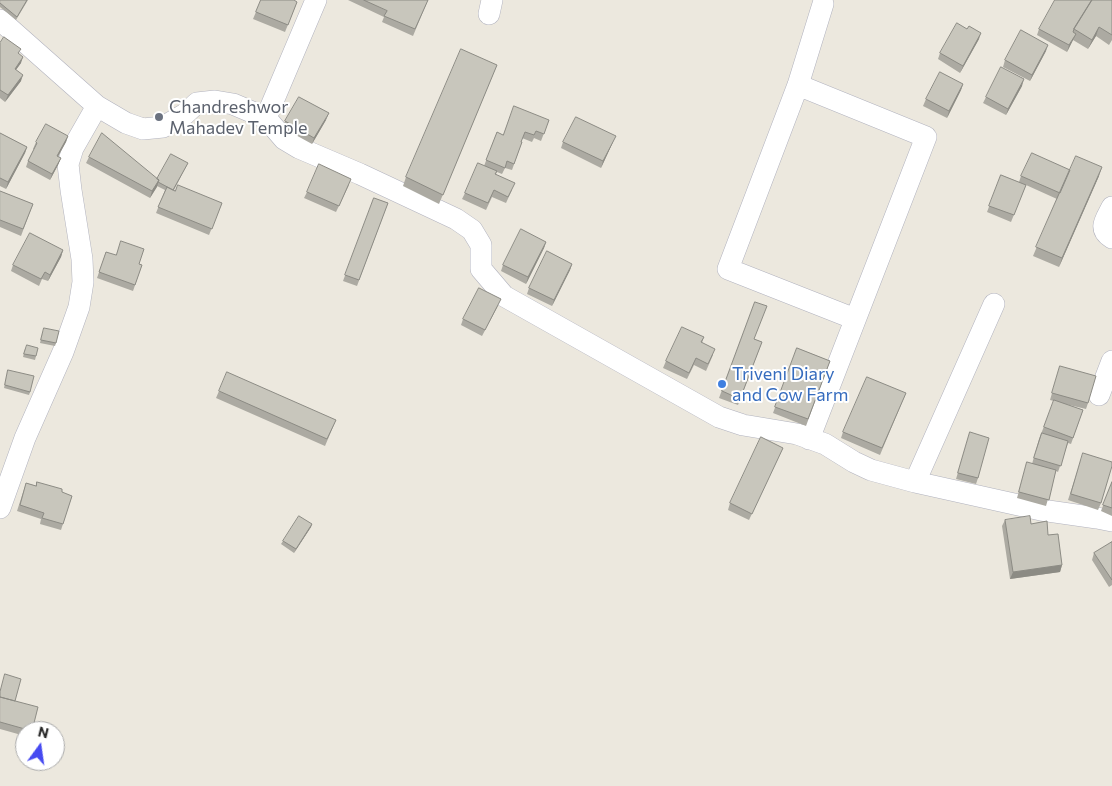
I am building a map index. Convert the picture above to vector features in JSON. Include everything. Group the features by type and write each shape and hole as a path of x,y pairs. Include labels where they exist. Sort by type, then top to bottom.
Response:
{"street":[{"path":"266,118 316,0"},
{"path":"823,4 798,85 728,269 855,319"},
{"path":"0,20 97,106 126,123 143,129 163,127 197,104 216,102 233,104 266,118 284,139 299,148 456,219 472,230 481,244 481,269 504,296 719,417 743,426 797,434 825,444 871,470 915,482 1041,510 1112,521"},
{"path":"798,85 926,137 809,439"},
{"path":"0,508 25,438 63,352 79,307 83,282 82,259 68,164 73,148 97,106"},
{"path":"1112,207 1105,221 1104,229 1106,234 1112,238"},
{"path":"915,482 994,304"},
{"path":"1099,396 1112,361"}],"building":[{"path":"0,0 27,0 17,17 0,3"},
{"path":"261,0 294,0 297,2 288,25 256,12"},
{"path":"364,0 428,0 415,29 384,16 387,11"},
{"path":"1055,0 1092,0 1074,29 1073,32 1076,34 1069,45 1039,29"},
{"path":"1092,0 1112,0 1112,35 1099,27 1092,40 1074,29"},
{"path":"957,23 967,29 969,26 981,33 963,66 940,53"},
{"path":"1021,30 1048,45 1032,75 1005,60"},
{"path":"4,37 21,49 18,53 23,57 15,69 23,75 8,95 0,90 0,43"},
{"path":"461,49 497,65 443,195 406,177"},
{"path":"1001,67 1024,79 1008,109 986,97"},
{"path":"940,72 963,84 949,111 926,99"},
{"path":"299,97 329,113 314,138 285,121"},
{"path":"514,106 549,120 544,134 536,131 534,135 525,132 514,164 507,161 505,168 486,160 497,132 503,135"},
{"path":"576,117 616,136 603,161 563,142"},
{"path":"46,124 68,136 57,156 61,158 52,174 28,161"},
{"path":"0,133 27,147 8,182 0,178"},
{"path":"102,133 159,180 152,191 89,157"},
{"path":"1032,153 1070,170 1060,193 1021,176"},
{"path":"171,154 188,163 173,190 158,182 159,180 157,179"},
{"path":"1076,156 1102,167 1062,258 1036,247"},
{"path":"478,163 497,171 495,174 515,183 508,197 494,190 488,203 465,193"},
{"path":"319,164 351,179 339,206 307,192"},
{"path":"1001,175 1026,185 1014,215 989,206"},
{"path":"178,185 222,203 212,229 158,207 167,187 175,191"},
{"path":"0,191 33,204 23,229 0,220"},
{"path":"374,198 388,203 359,280 345,275"},
{"path":"521,229 546,242 528,277 503,265"},
{"path":"30,233 63,250 50,275 45,272 41,279 13,265"},
{"path":"121,241 144,249 139,264 142,265 135,285 99,272 106,252 116,255"},
{"path":"547,251 572,264 554,300 529,288"},
{"path":"479,288 501,299 485,330 463,319"},
{"path":"755,302 767,306 754,339 762,342 740,399 722,391"},
{"path":"682,327 704,337 701,342 715,349 708,364 696,358 689,373 666,361"},
{"path":"44,328 59,331 56,343 41,340"},
{"path":"27,345 38,348 36,356 24,354"},
{"path":"797,348 830,361 808,419 775,407"},
{"path":"1060,366 1096,376 1088,403 1052,393"},
{"path":"8,370 34,376 30,392 5,385"},
{"path":"227,372 336,420 327,439 219,391"},
{"path":"867,377 906,393 882,448 843,432"},
{"path":"1054,400 1083,410 1073,438 1044,427"},
{"path":"970,432 989,438 978,478 958,473"},
{"path":"1042,433 1068,441 1061,466 1034,458"},
{"path":"761,437 783,448 752,514 730,503"},
{"path":"1083,453 1112,462 1101,503 1071,494"},
{"path":"1027,462 1056,470 1049,500 1019,492"},
{"path":"37,482 62,489 62,492 72,496 63,524 42,518 44,513 20,505 26,483 36,486"},
{"path":"1112,482 1112,508 1103,505"},
{"path":"299,516 312,524 296,549 283,541"},
{"path":"1030,516 1031,524 1047,521 1048,535 1058,534 1062,565 1013,572 1005,520"},
{"path":"1112,542 1112,580 1094,553"},
{"path":"5,674 21,679 15,701 0,697"},
{"path":"0,697 38,707 34,721 15,721 15,726 0,722"}],"place":[{"name":"Chandreshwor Mahadev Temple","path":"159,117"},
{"name":"Triveni Diary and Cow Farm","path":"722,384"}]}
